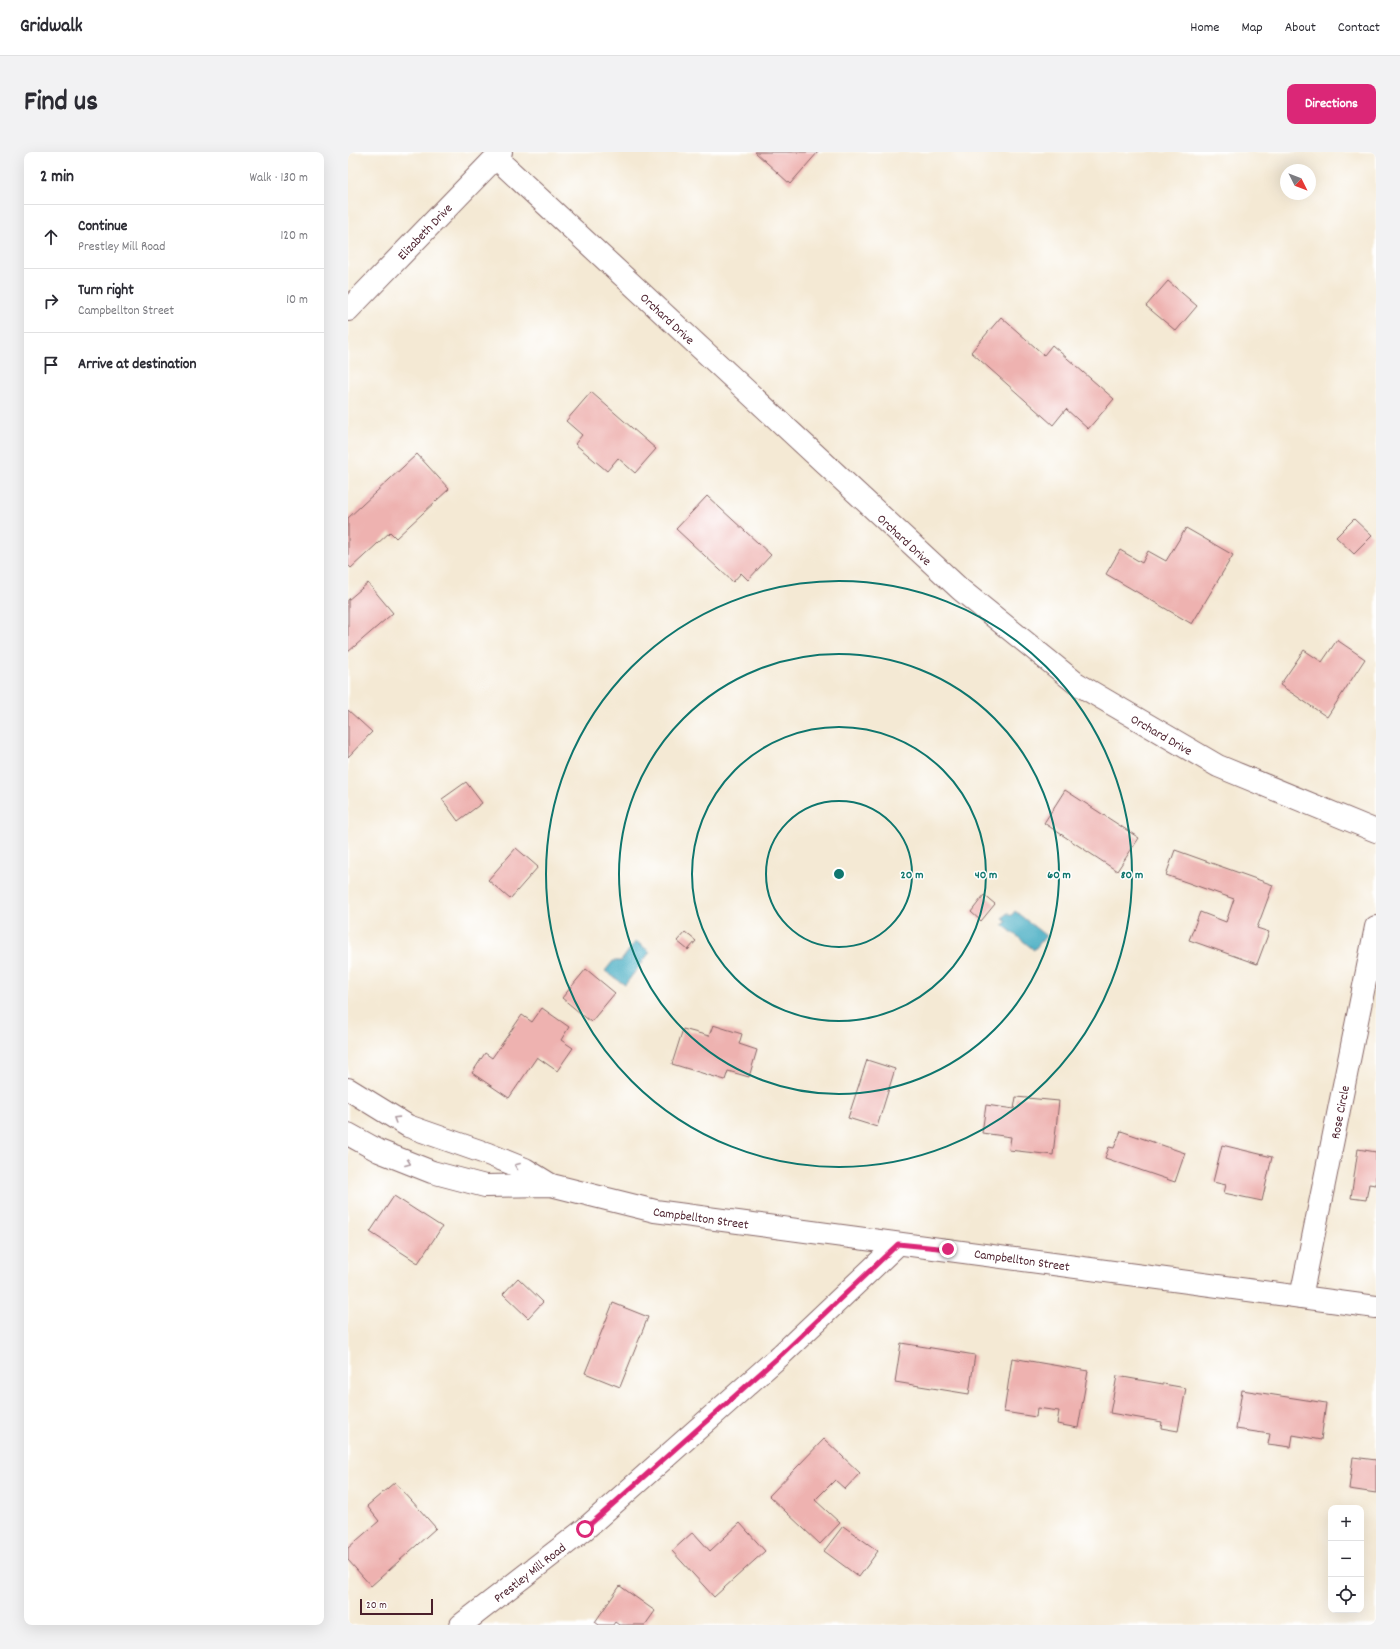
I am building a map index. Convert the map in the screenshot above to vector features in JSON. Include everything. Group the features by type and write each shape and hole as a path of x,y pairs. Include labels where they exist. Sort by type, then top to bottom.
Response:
{"street":[{"name":"Elizabeth Drive","path":"348,310 498,155"},
{"name":"Orchard Drive","path":"498,155 961,590 1076,683 1218,766 1376,831"},
{"name":"Rose Circle","path":"1301,1298 1376,927"},
{"name":"Campbellton Street","path":"348,1089 408,1126 488,1154 525,1169 551,1185"},
{"name":"Campbellton Street","path":"348,1134 379,1151 432,1172 485,1186 551,1185 655,1211 1376,1307"},
{"name":"Prestley Mill Road","path":"461,1625 585,1529 782,1354 898,1244"}],"water":[{"path":"1015,911 1046,936 1034,950 1003,925 1007,921 1003,918 1007,913 1011,916"},
{"path":"636,941 650,952 625,985 605,971 613,961 621,961"}],"building":[{"path":"755,152 818,152 790,184"},
{"path":"1168,281 1197,306 1176,331 1146,306"},
{"path":"1001,317 1044,355 1052,345 1114,399 1088,429 1066,409 1053,425 971,352"},
{"path":"591,392 656,449 635,473 618,458 607,471 575,444 582,435 566,421"},
{"path":"417,454 449,489 396,538 390,532 351,568 348,565 348,518"},
{"path":"707,496 771,555 748,580 741,573 733,582 676,529"},
{"path":"1354,519 1372,536 1354,554 1336,537"},
{"path":"1186,528 1233,555 1192,624 1106,574 1120,550 1142,563 1148,551 1166,561"},
{"path":"368,583 393,613 348,652 348,600"},
{"path":"1337,640 1365,659 1327,717 1280,685 1304,650 1322,662"},
{"path":"348,710 372,732 348,757"},
{"path":"466,782 482,803 458,821 442,799"},
{"path":"1065,790 1139,838 1117,871 1044,823"},
{"path":"516,848 538,867 510,899 488,880"},
{"path":"1175,850 1273,885 1257,928 1269,932 1257,964 1189,940 1200,912 1226,922 1234,899 1166,875"},
{"path":"984,895 995,904 981,921 971,912"},
{"path":"685,932 696,941 688,950 677,941"},
{"path":"586,969 615,993 591,1022 562,998"},
{"path":"542,1008 569,1027 561,1040 573,1048 557,1071 537,1057 509,1098 472,1073 485,1053 492,1058 522,1015 532,1022"},
{"path":"713,1025 742,1034 739,1044 757,1050 749,1077 728,1071 725,1080 672,1064 683,1029 709,1036"},
{"path":"867,1060 895,1069 877,1127 848,1118"},
{"path":"1016,1097 1059,1101 1053,1155 1009,1150 1011,1137 982,1133 986,1105 1014,1109"},
{"path":"1121,1131 1185,1153 1175,1182 1105,1158 1109,1147 1114,1148"},
{"path":"1222,1145 1272,1157 1262,1201 1224,1193 1226,1185 1213,1182"},
{"path":"1358,1149 1376,1152 1376,1185 1369,1184 1366,1200 1351,1198"},
{"path":"394,1196 442,1227 418,1263 370,1232"},
{"path":"518,1278 543,1302 528,1318 503,1294"},
{"path":"613,1303 648,1317 620,1387 585,1373"},
{"path":"901,1343 975,1355 969,1394 895,1382"},
{"path":"1012,1358 1088,1371 1078,1428 1057,1424 1059,1411 1037,1408 1036,1417 1004,1412"},
{"path":"1117,1376 1186,1388 1178,1431 1161,1428 1162,1422 1110,1413"},
{"path":"1242,1390 1326,1403 1321,1440 1293,1435 1291,1447 1268,1444 1270,1434 1236,1429"},
{"path":"824,1439 860,1473 845,1489 835,1480 815,1500 840,1523 820,1544 769,1496"},
{"path":"1353,1457 1376,1460 1376,1493 1349,1489"},
{"path":"395,1482 436,1528 371,1586 348,1560 348,1548 379,1521 367,1506"},
{"path":"740,1523 765,1551 714,1597 672,1551 693,1532 710,1551"},
{"path":"843,1526 878,1551 859,1577 824,1551"},
{"path":"620,1586 655,1611 645,1625 619,1625 615,1622 613,1625 599,1625 595,1622"}],"route":[{"path":"585,1529 782,1354 898,1244 948,1249"}]}
